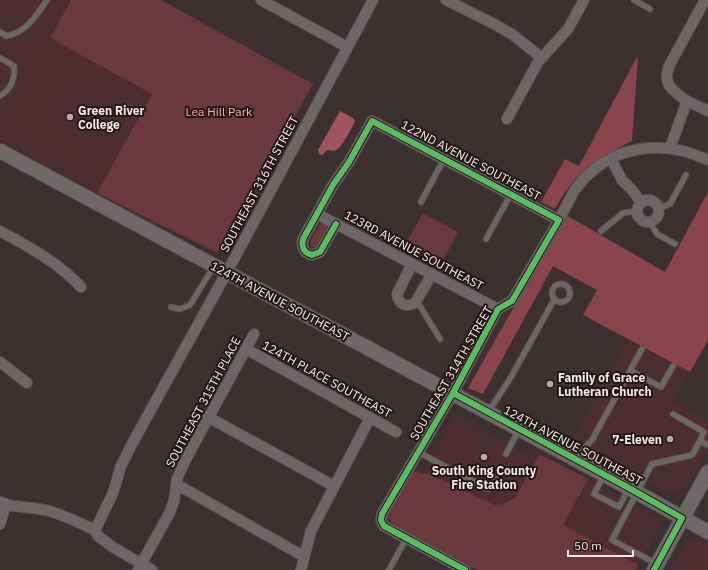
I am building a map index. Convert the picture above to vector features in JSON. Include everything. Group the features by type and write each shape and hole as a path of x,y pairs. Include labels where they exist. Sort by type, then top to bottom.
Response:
{"street":[{"path":"261,0 347,47"},
{"name":"SOUTHEAST 316TH STREET","path":"95,530 113,493 122,466 132,444 227,272 373,0"},
{"path":"446,0 513,35 542,58"},
{"path":"507,119 535,67 568,29 584,0"},
{"path":"705,0 666,74 670,88 687,101 708,112"},
{"path":"670,148 687,101"},
{"name":"122ND AVENUE SOUTHEAST","path":"317,214 372,121 511,194 560,217"},
{"name":"SOUTHEAST 314TH STREET","path":"406,539 384,526 381,520 382,514 453,393 498,310 512,300 576,188 595,168 611,159 624,153 649,147 670,148 687,152 708,160"},
{"name":"124TH AVENUE SOUTHEAST","path":"0,151 604,474 708,532"},
{"path":"611,159 622,180 641,202"},
{"path":"644,200 652,200 658,205 659,208 658,215 654,221 644,222 638,218 636,211 638,204 644,200"},
{"path":"317,214 303,239 303,248 308,254 312,255 320,252 336,224"},
{"name":"123RD AVENUE SOUTHEAST","path":"317,214 498,310"},
{"path":"0,231 50,260 81,287"},
{"path":"412,264 398,290 398,298 400,302 407,306 417,301 432,274"},
{"name":"SOUTHEAST 315TH PLACE","path":"140,567 170,512 174,501 177,479 185,462 208,416 254,334"},
{"name":"124TH PLACE SOUTHEAST","path":"246,349 396,432"},
{"path":"0,362 26,383"},
{"path":"208,416 334,486"},
{"path":"301,570 311,531 370,418"},
{"path":"656,567 708,472"},
{"path":"176,484 304,556"},
{"path":"0,524 3,503 50,511 95,530 104,542 140,567 152,570"},
{"path":"406,539 465,570"}],"lane":[{"path":"0,32 6,36 17,34 34,19 47,0"},
{"path":"634,0 650,9"},
{"path":"0,58 14,66 15,76 7,91 0,96"},
{"path":"421,202 444,159"},
{"path":"659,208 670,204 686,175"},
{"path":"486,239 511,194"},
{"path":"601,231 624,213 636,211"},
{"path":"650,222 657,234 674,244"},
{"path":"171,307 180,308 190,304 214,266"},
{"path":"488,412 511,377 554,300"},
{"path":"417,301 440,339"},
{"path":"574,458 592,440 642,349"},
{"path":"630,371 661,388 673,366"},
{"path":"604,474 594,494 619,507 652,464 692,455 704,432 673,414"},
{"path":"506,454 520,429"},
{"path":"700,441 708,445"},
{"path":"418,452 488,489 495,476"},
{"path":"633,490 612,540 656,567"},
{"path":"389,570 406,539"}],"shaded area":[{"name":"Green River College","path":"0,0 71,0 50,38 152,94 97,193 0,140"},
{"path":"638,55 632,141 608,154 588,168 570,185 555,209 541,202 565,159 579,166"},
{"path":"340,111 353,118 355,121 354,124 337,150 327,150 322,155 319,154 318,150"},
{"path":"708,192 708,340 690,372 583,315 597,290 553,266 483,394 468,388 566,215 665,272"},
{"path":"628,340 688,371 672,401 708,421 708,449 694,475 683,489 676,493 669,493 571,443"},
{"path":"454,414 544,462 512,522 422,474"},
{"path":"588,479 655,516 659,520 659,528 638,565 563,525"},
{"path":"696,538 708,543 708,570 670,570 685,543"}],"green space":[{"name":"Lea Hill Park","path":"71,0 161,0 313,84 221,250 215,252 97,193 152,94 50,38"},
{"path":"423,213 458,232 441,264 405,245"},
{"path":"322,221 327,224 327,227 315,248 312,247 310,242"},
{"path":"539,454 588,479 563,525 638,565 636,570 477,570 394,527 387,516 407,478 416,471 422,474 429,474 494,505 504,504 515,498"}],"cycle path":[{"path":"336,224 320,252 312,255 305,251 302,242 303,239 333,185 349,162 372,121 559,220 512,301 498,309 453,393 382,514 381,520 384,526 465,570"},
{"path":"453,393 682,518 654,570"}],"place":[{"name":"Green River College","path":"70,117"},
{"name":"Family of Grace Lutheran Church","path":"550,384"},
{"name":"7-Eleven","path":"670,439"},
{"name":"South King County Fire Station","path":"484,457"}]}
